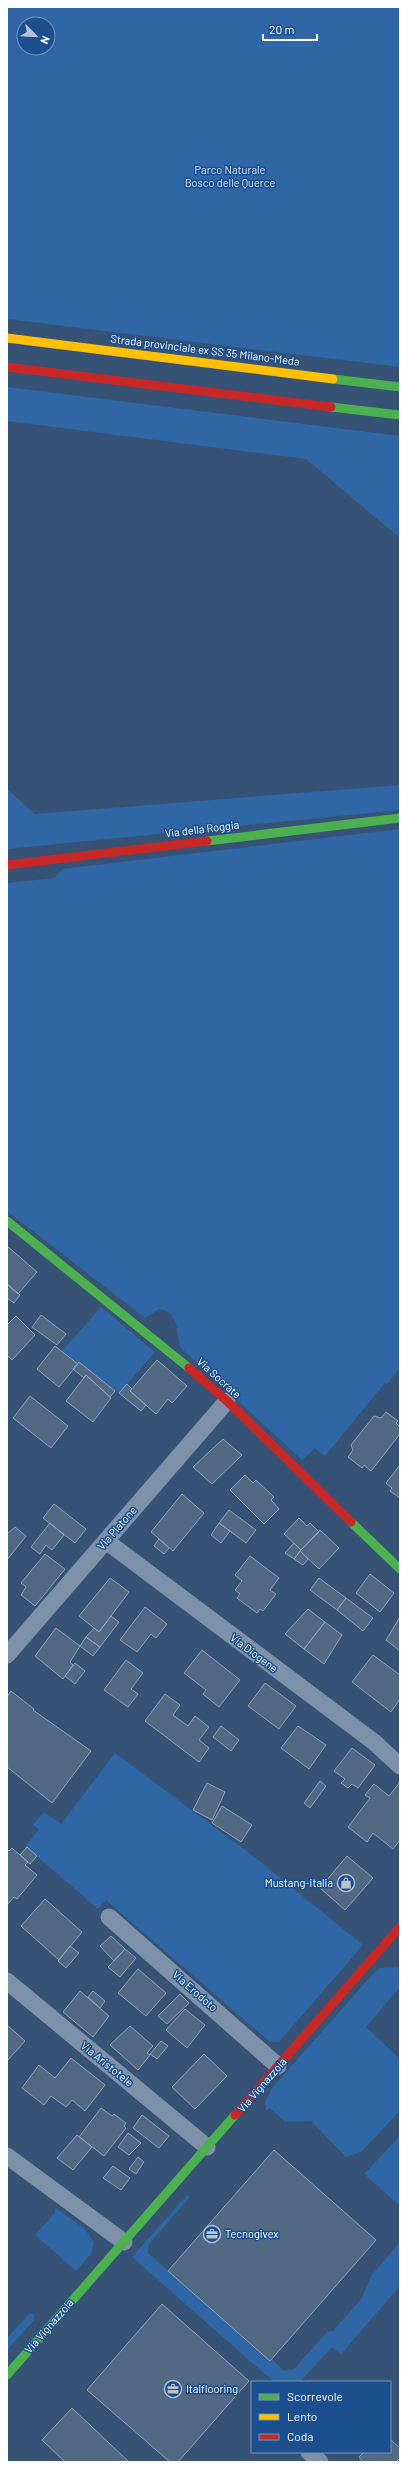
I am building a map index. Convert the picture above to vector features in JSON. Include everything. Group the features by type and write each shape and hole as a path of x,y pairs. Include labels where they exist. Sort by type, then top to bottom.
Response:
{"main road":[{"name":"Strada provinciale ex SS 35 Milano-Meda","path":"7,338 400,386"},
{"path":"7,367 400,415"},
{"name":"Via della Roggia","path":"7,865 400,818"},
{"name":"Via Socrate","path":"7,1221 152,1336 227,1401 400,1569"},
{"name":"Via Vignazzola","path":"7,2375 400,1927"}],"street":[{"name":"Via Platone","path":"7,1655 227,1401"},
{"name":"Via Diogene","path":"106,1541 374,1742 400,1766"},
{"name":"Via Erodoto","path":"109,1917 278,2066"},
{"name":"Via Aristotele","path":"7,1981 207,2147"},
{"path":"7,2156 124,2242"},
{"path":"310,2453 320,2462"}],"green space":[{"name":"Parco Naturale Bosco delle Querce","path":"7,7 400,7 400,367 7,319"},
{"path":"7,387 400,436 400,506 398,509 400,511 400,538 306,459 7,421"},
{"path":"400,785 400,810 7,849 7,789 35,814"},
{"path":"400,829 400,1368 387,1384 385,1383 325,1456 315,1448 302,1460 180,1347 176,1324 171,1314 159,1309 145,1318 7,1211 7,883 54,878 62,869"},
{"path":"101,1307 155,1352 119,1393 62,1351"},
{"path":"115,1753 253,1856 363,1945 279,2042 270,2042 106,1900 98,1909 25,1846 39,1830 33,1825 44,1812 61,1824"},
{"path":"400,1967 398,1971 400,1987 366,2027 400,2059 400,2111 361,2152 346,2157 311,2121 285,2122 270,2108 266,2111 265,2102 272,2088 372,1975 380,1968"},
{"path":"400,2136 400,2206 364,2174"},
{"path":"187,2195 190,2197 149,2244 148,2253 270,2361 272,2359 284,2371 294,2369 327,2332 333,2331 362,2298 371,2276 400,2242 400,2286 341,2354 332,2347 301,2381 273,2381 132,2257"},
{"path":"54,2207 84,2228 94,2242 91,2254 76,2271 35,2235 55,2213"},
{"path":"30,2313 34,2314 34,2320 7,2350 7,2338"}],"building":[{"path":"7,1246 37,1272 18,1294 7,1284"},
{"path":"7,1284 20,1295 14,1303 7,1298"},
{"path":"41,1315 66,1334 57,1345 32,1327"},
{"path":"16,1316 35,1335 12,1360 7,1355 7,1325"},
{"path":"55,1346 78,1364 59,1387 37,1369"},
{"path":"157,1360 187,1386 172,1403 168,1399 156,1414 130,1391"},
{"path":"79,1362 115,1391 110,1397 86,1375 84,1378 73,1369"},
{"path":"86,1375 111,1398 93,1422 66,1401"},
{"path":"127,1384 132,1389 130,1391 146,1405 141,1411 119,1393"},
{"path":"30,1396 68,1426 51,1448 13,1418"},
{"path":"386,1412 398,1421 396,1423 400,1427 400,1434 371,1471 364,1465 362,1468 348,1457 353,1450 351,1445 374,1416 381,1418"},
{"path":"223,1439 242,1455 212,1484 193,1467"},
{"path":"400,1465 400,1498 390,1491 392,1488 386,1483"},
{"path":"245,1475 253,1483 256,1480 274,1497 271,1500 279,1509 264,1524 230,1490"},
{"path":"182,1494 204,1513 173,1551 151,1532"},
{"path":"54,1504 86,1529 75,1543 43,1518"},
{"path":"229,1510 256,1530 246,1543 219,1523"},
{"path":"299,1518 307,1526 310,1523 319,1532 301,1550 284,1534"},
{"path":"50,1523 64,1535 52,1550 46,1545 40,1554 31,1547"},
{"path":"219,1523 230,1531 221,1543 211,1535"},
{"path":"15,1527 26,1536 7,1560 7,1534"},
{"path":"320,1530 339,1548 319,1569 300,1551"},
{"path":"159,1539 169,1548 164,1554 154,1546"},
{"path":"294,1543 301,1550 294,1559 285,1553"},
{"path":"300,1551 308,1559 303,1565 294,1559"},
{"path":"45,1554 65,1569 35,1606 21,1595 26,1587 21,1583"},
{"path":"250,1556 279,1578 270,1590 276,1594 263,1611 260,1609 257,1613 237,1598 240,1594 235,1590 242,1581 235,1575"},
{"path":"370,1574 394,1593 380,1612 356,1593"},
{"path":"110,1578 129,1592 99,1632 79,1616"},
{"path":"319,1578 346,1598 337,1610 310,1590"},
{"path":"346,1598 373,1618 363,1631 337,1610"},
{"path":"145,1607 167,1624 156,1638 151,1634 137,1652 120,1640"},
{"path":"308,1609 325,1622 304,1649 285,1634"},
{"path":"111,1616 119,1622 100,1647 86,1637 94,1628 99,1632"},
{"path":"400,1617 400,1651 386,1640"},
{"path":"325,1622 342,1635 324,1664 304,1649"},
{"path":"56,1628 80,1646 70,1662 73,1665 63,1679 35,1656"},
{"path":"86,1637 100,1647 93,1656 80,1646"},
{"path":"202,1650 240,1680 219,1707 203,1694 206,1690 184,1673"},
{"path":"373,1655 400,1675 400,1699 391,1712 352,1682"},
{"path":"126,1660 143,1673 131,1689 138,1694 128,1707 104,1690"},
{"path":"75,1663 85,1671 75,1684 65,1676"},
{"path":"265,1683 296,1706 279,1729 248,1706"},
{"path":"11,1691 34,1709 33,1710 91,1751 52,1803 7,1767 7,1697"},
{"path":"165,1694 180,1705 173,1715 188,1726 195,1716 209,1727 199,1740 209,1748 199,1762 145,1721"},
{"path":"221,1726 239,1740 231,1751 213,1737"},
{"path":"298,1726 326,1745 309,1769 281,1748"},
{"path":"352,1748 375,1765 358,1788 352,1784 348,1788 341,1783 345,1779 334,1771"},
{"path":"320,1781 326,1786 310,1808 304,1803"},
{"path":"400,1782 400,1840 393,1849 373,1833 367,1842 348,1827 370,1798 365,1795 374,1784 389,1796"},
{"path":"207,1783 225,1792 212,1820 193,1810"},
{"path":"222,1806 252,1825 241,1842 212,1823"},
{"path":"27,1847 37,1856 30,1864 20,1855"},
{"path":"12,1848 28,1862 25,1865 37,1875 17,1899 14,1897 7,1905 7,1849 9,1851"},
{"name":"Mustang-italia","path":"347,1856 373,1878 345,1910 320,1888"},
{"path":"45,1899 82,1932 59,1960 21,1926"},
{"path":"111,1936 125,1949 114,1961 100,1946"},
{"path":"70,1946 79,1953 66,1968 58,1961"},
{"path":"125,1949 136,1958 120,1977 108,1967"},
{"path":"138,1969 166,1993 146,2016 118,1993"},
{"path":"80,1991 109,2016 93,2037 63,2012"},
{"path":"93,1991 105,2001 100,2008 88,1997"},
{"path":"180,1994 189,2003 167,2024 158,2016"},
{"path":"185,2009 205,2025 187,2048 166,2030"},
{"path":"7,2025 25,2041 7,2061"},
{"path":"130,2026 153,2046 147,2053 150,2055 138,2070 110,2045"},
{"path":"161,2041 168,2046 157,2059 150,2054"},
{"path":"204,2054 227,2076 195,2109 172,2087"},
{"path":"71,2058 105,2085 85,2111 72,2100 66,2107 51,2096 44,2105 22,2088 39,2065 55,2078"},
{"path":"101,2108 112,2116 114,2114 126,2123 124,2126 126,2128 104,2156 79,2137"},
{"path":"142,2115 169,2136 159,2148 133,2128"},
{"path":"128,2133 141,2143 129,2155 118,2147"},
{"path":"77,2135 92,2147 73,2170 57,2158"},
{"path":"274,2150 376,2240 270,2361 168,2271"},
{"path":"138,2157 144,2162 136,2174 129,2169"},
{"path":"113,2166 130,2178 121,2190 103,2178"},
{"path":"162,2304 249,2381 178,2462 170,2462 87,2390"},
{"path":"72,2408 129,2462 65,2462 42,2440"},
{"path":"391,2440 400,2448 400,2458 396,2462 363,2462 359,2457 363,2453 391,2453"}],"traffic: fast":[{"path":"333,379 400,387"},
{"path":"331,407 400,415"},
{"path":"207,841 400,818"},
{"path":"7,1221 189,1368"},
{"path":"351,1522 400,1569"},
{"path":"7,2375 235,2115"}],"traffic: slow":[{"path":"7,338 333,379"}],"traffic: jam":[{"path":"7,367 331,407"},
{"path":"7,865 207,841"},
{"path":"189,1368 227,1401 351,1522"},
{"path":"235,2115 400,1927"}],"place":[{"name":"Mustang-italia","path":"346,1883"},
{"name":"Tecnogivex","path":"212,2234"},
{"name":"Italflooring","path":"173,2389"}]}
